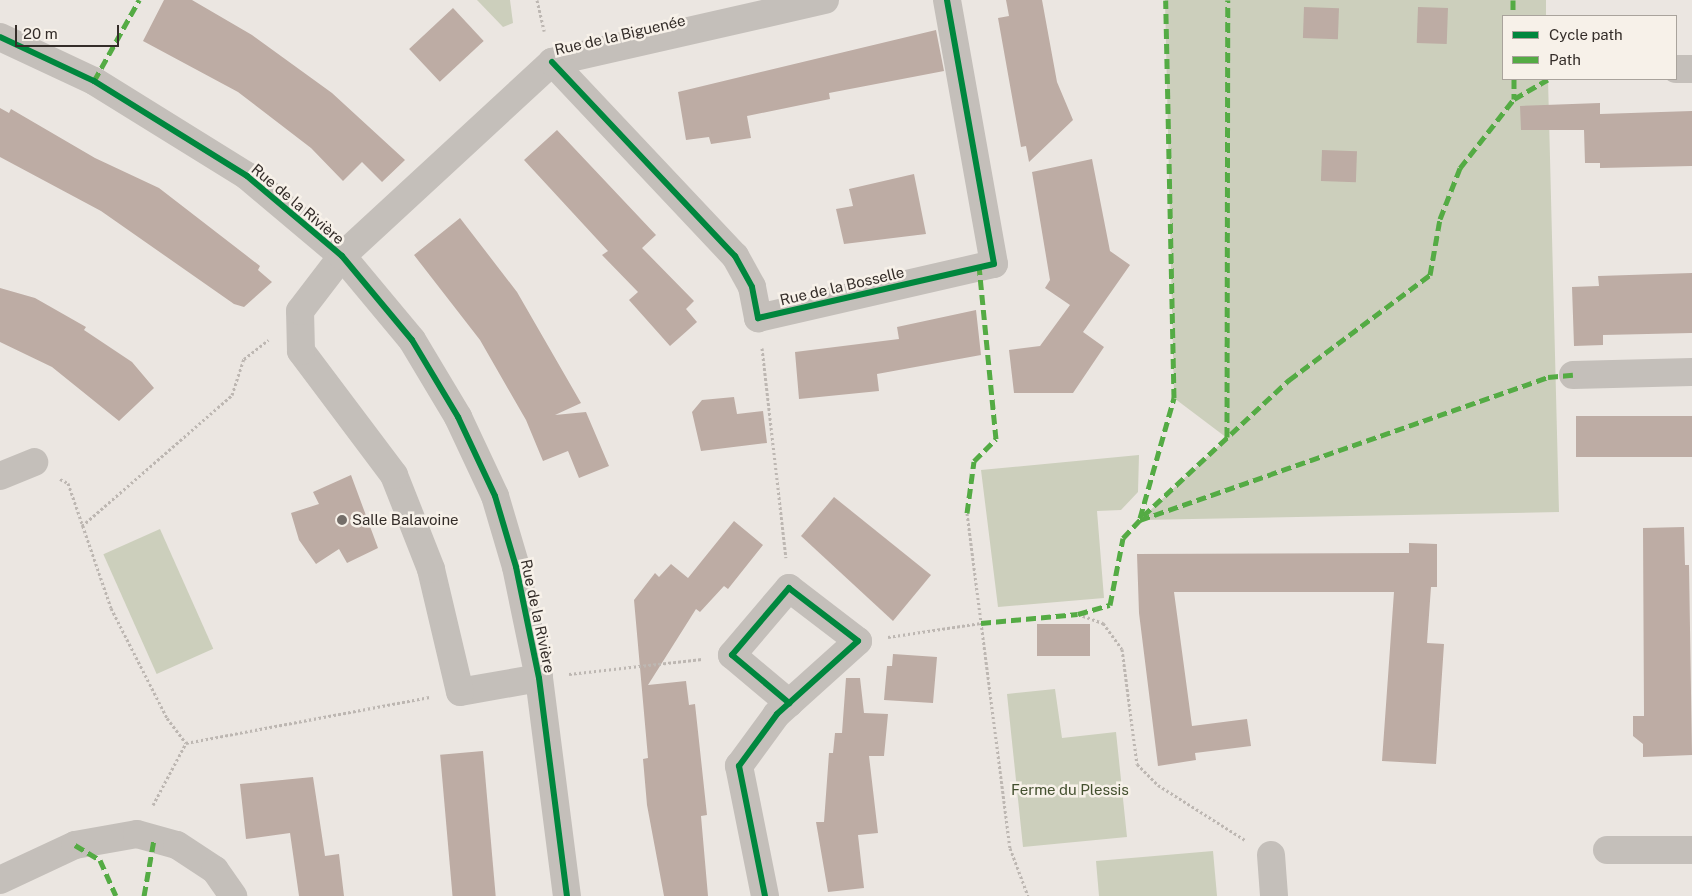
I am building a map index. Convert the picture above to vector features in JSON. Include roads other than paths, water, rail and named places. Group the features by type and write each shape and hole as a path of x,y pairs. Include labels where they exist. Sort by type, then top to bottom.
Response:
{"street":[{"name":"Rue de la Biguenée","path":"539,678 460,692 431,569 394,475 301,350 300,315 342,256 552,62 825,0"},
{"name":"Rue de la Bosselle","path":"552,62 735,256 752,287 758,318 994,264 947,0"},
{"name":"Rue de la Rivière","path":"0,37 94,81 183,132 294,213 342,256 412,340 462,426 497,505 516,568 539,678 567,896"},
{"path":"1677,69 1692,69"},
{"path":"1573,376 1692,372"},
{"path":"0,476 34,462"},
{"path":"765,896 739,766 789,703 858,641 789,588 732,655 789,703"},
{"path":"0,880 74,845 137,834 178,845 215,870 233,896"},
{"path":"1607,850 1692,850"},
{"path":"1272,855 1274,896"}],"place":[{"name":"Salle Balavoine","path":"342,520"}],"park label":[{"name":"Ferme du Plessis","path":"1070,790"}]}
